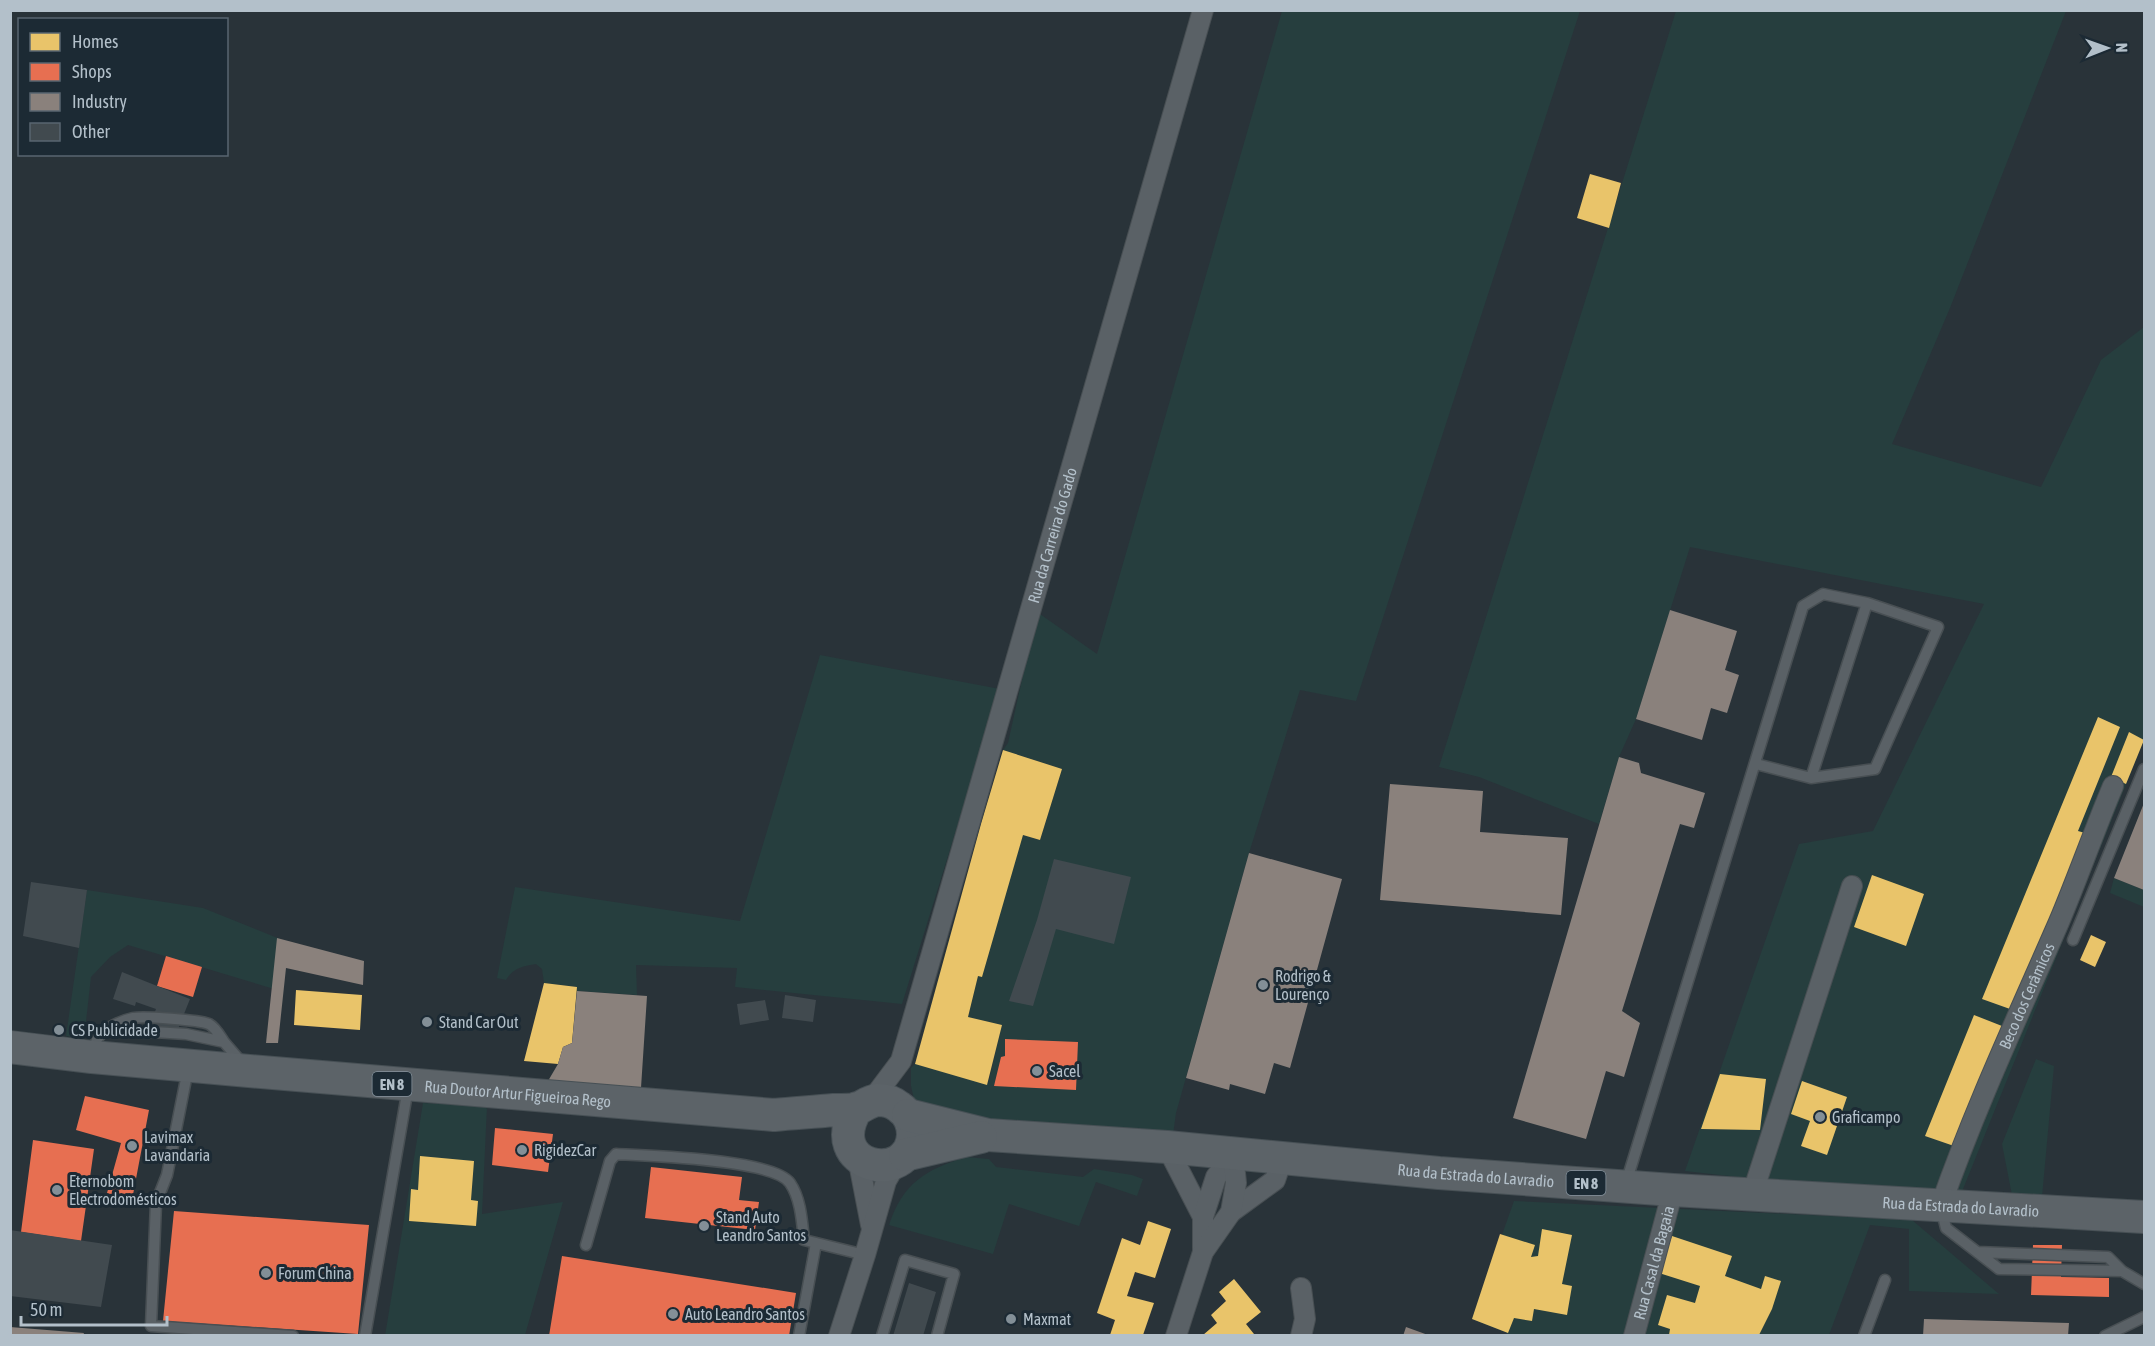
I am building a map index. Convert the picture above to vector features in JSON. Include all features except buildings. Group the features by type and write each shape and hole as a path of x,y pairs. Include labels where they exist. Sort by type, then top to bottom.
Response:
{"main road":[{"name":"Rua Doutor Artur Figueiroa Rego","path":"10,1047 188,1066 774,1115 890,1101 906,1113"},
{"path":"853,1149 849,1121 864,1105"},
{"name":"Rua da Estrada do Lavradio","path":"906,1113 988,1135 1167,1147 1282,1159 1673,1190 2145,1217"},
{"path":"901,1158 910,1146 913,1136 912,1125 906,1113"},
{"name":"Rua Doutor Artur Figueiroa Rego","path":"774,1115 853,1149 867,1164 887,1166 901,1158"},
{"name":"Rua da Estrada do Lavradio","path":"901,1158 988,1135"}],"street":[{"name":"Rua da Carreira do Gado","path":"902,1061 1203,10"},
{"name":"Beco dos Cerâmicos","path":"1941,1205 1960,1151 2010,1030 2060,919 2113,786"},
{"path":"1752,1195 1852,886"},
{"path":"864,1105 902,1061"},
{"path":"902,1061 906,1113"},
{"path":"1167,1147 1203,1217"},
{"path":"853,1149 872,1227"},
{"path":"1231,1212 1236,1183 1233,1154"},
{"path":"1203,1252 1203,1217 1216,1177 1233,1154"},
{"path":"839,1335 886,1181 901,1158"},
{"path":"1176,1335 1203,1252 1231,1212 1275,1180 1282,1159"},
{"name":"Rua Casal da Bagaia","path":"1634,1335 1673,1190"},
{"path":"1300,1288 1305,1319 1301,1335"}],"lane":[{"path":"1625,1186 1803,606 1823,594 1867,603 1938,627 1875,770 1811,778 1756,764"},
{"path":"1811,778 1867,603"},
{"path":"2073,940 2145,770"},
{"path":"92,1057 97,1039 106,1029 186,1034 224,1042 249,1071"},
{"path":"188,1066 167,1175 156,1203 151,1326 294,1335"},
{"path":"365,1335 409,1085"},
{"path":"586,1245 610,1161 616,1154 750,1165 777,1174 789,1182 800,1209 804,1240 865,1255"},
{"path":"1941,1205 1946,1227 1999,1269 2122,1271"},
{"path":"799,1335 816,1243"},
{"path":"1978,1252 2108,1257 2122,1271 2145,1284"},
{"path":"882,1335 905,1260 954,1274 937,1335"},
{"path":"1864,1335 1885,1280"},
{"path":"2105,1335 2145,1317"}],"green space":[{"path":"1282,11 1580,11 1356,701 1300,690 1249,853 1176,1113 1172,1142 937,1116 914,1099 911,1068 915,1064 988,1084 1002,1025 968,1017 978,976 1023,835 1040,840 1062,769 1003,750 1008,743 1037,612 1097,654"},
{"path":"1676,11 2066,11 1950,308 1892,444 2041,487 2101,360 2144,327 2144,740 1961,1194 1756,1179 1685,1171 1799,844 1873,831 1984,604 1690,547 1636,719 1619,757 1599,824 1479,777 1439,767"},
{"path":"820,655 1000,689 902,1004 735,987 737,968 636,965 637,995 577,991 577,987 544,983 542,969 536,964 519,968 506,980 497,978 515,887 740,921"},
{"path":"2114,878 2144,890 2144,907 2110,893"},
{"path":"87,890 203,908 280,939 274,989 128,945 110,957 91,977 84,1039 66,1036"},
{"path":"2036,1059 2054,1066 2042,1197 2012,1195 2002,1144"},
{"path":"423,1103 487,1106 482,1214 563,1202 525,1335 385,1336"},
{"path":"966,1157 989,1159 996,1167 1083,1177 1094,1169 1143,1179 1137,1196 1096,1182 1079,1226 1009,1204 993,1254 889,1225 901,1198 917,1180 939,1167"},
{"path":"1514,1201 1912,1220 1999,1294 1909,1291 1909,1229 1870,1225 1829,1335 1507,1336 1507,1333 1472,1319"}],"place":[{"name":"Rodrigo & Lourenço","path":"1263,985"},
{"name":"Stand Car Out","path":"427,1022"},
{"name":"CS Publicidade","path":"59,1030"},
{"name":"Sacel","path":"1037,1071"},
{"name":"Graficampo","path":"1820,1117"},
{"name":"Lavimax Lavandaria","path":"132,1146"},
{"name":"RigidezCar","path":"522,1150"},
{"name":"Eternobom Electrodomésticos","path":"57,1190"},
{"name":"Stand Auto Leandro Santos","path":"704,1226"},
{"name":"Forum China","path":"266,1273"},
{"name":"Auto Leandro Santos","path":"673,1314"},
{"name":"Maxmat","path":"1011,1319"}]}
